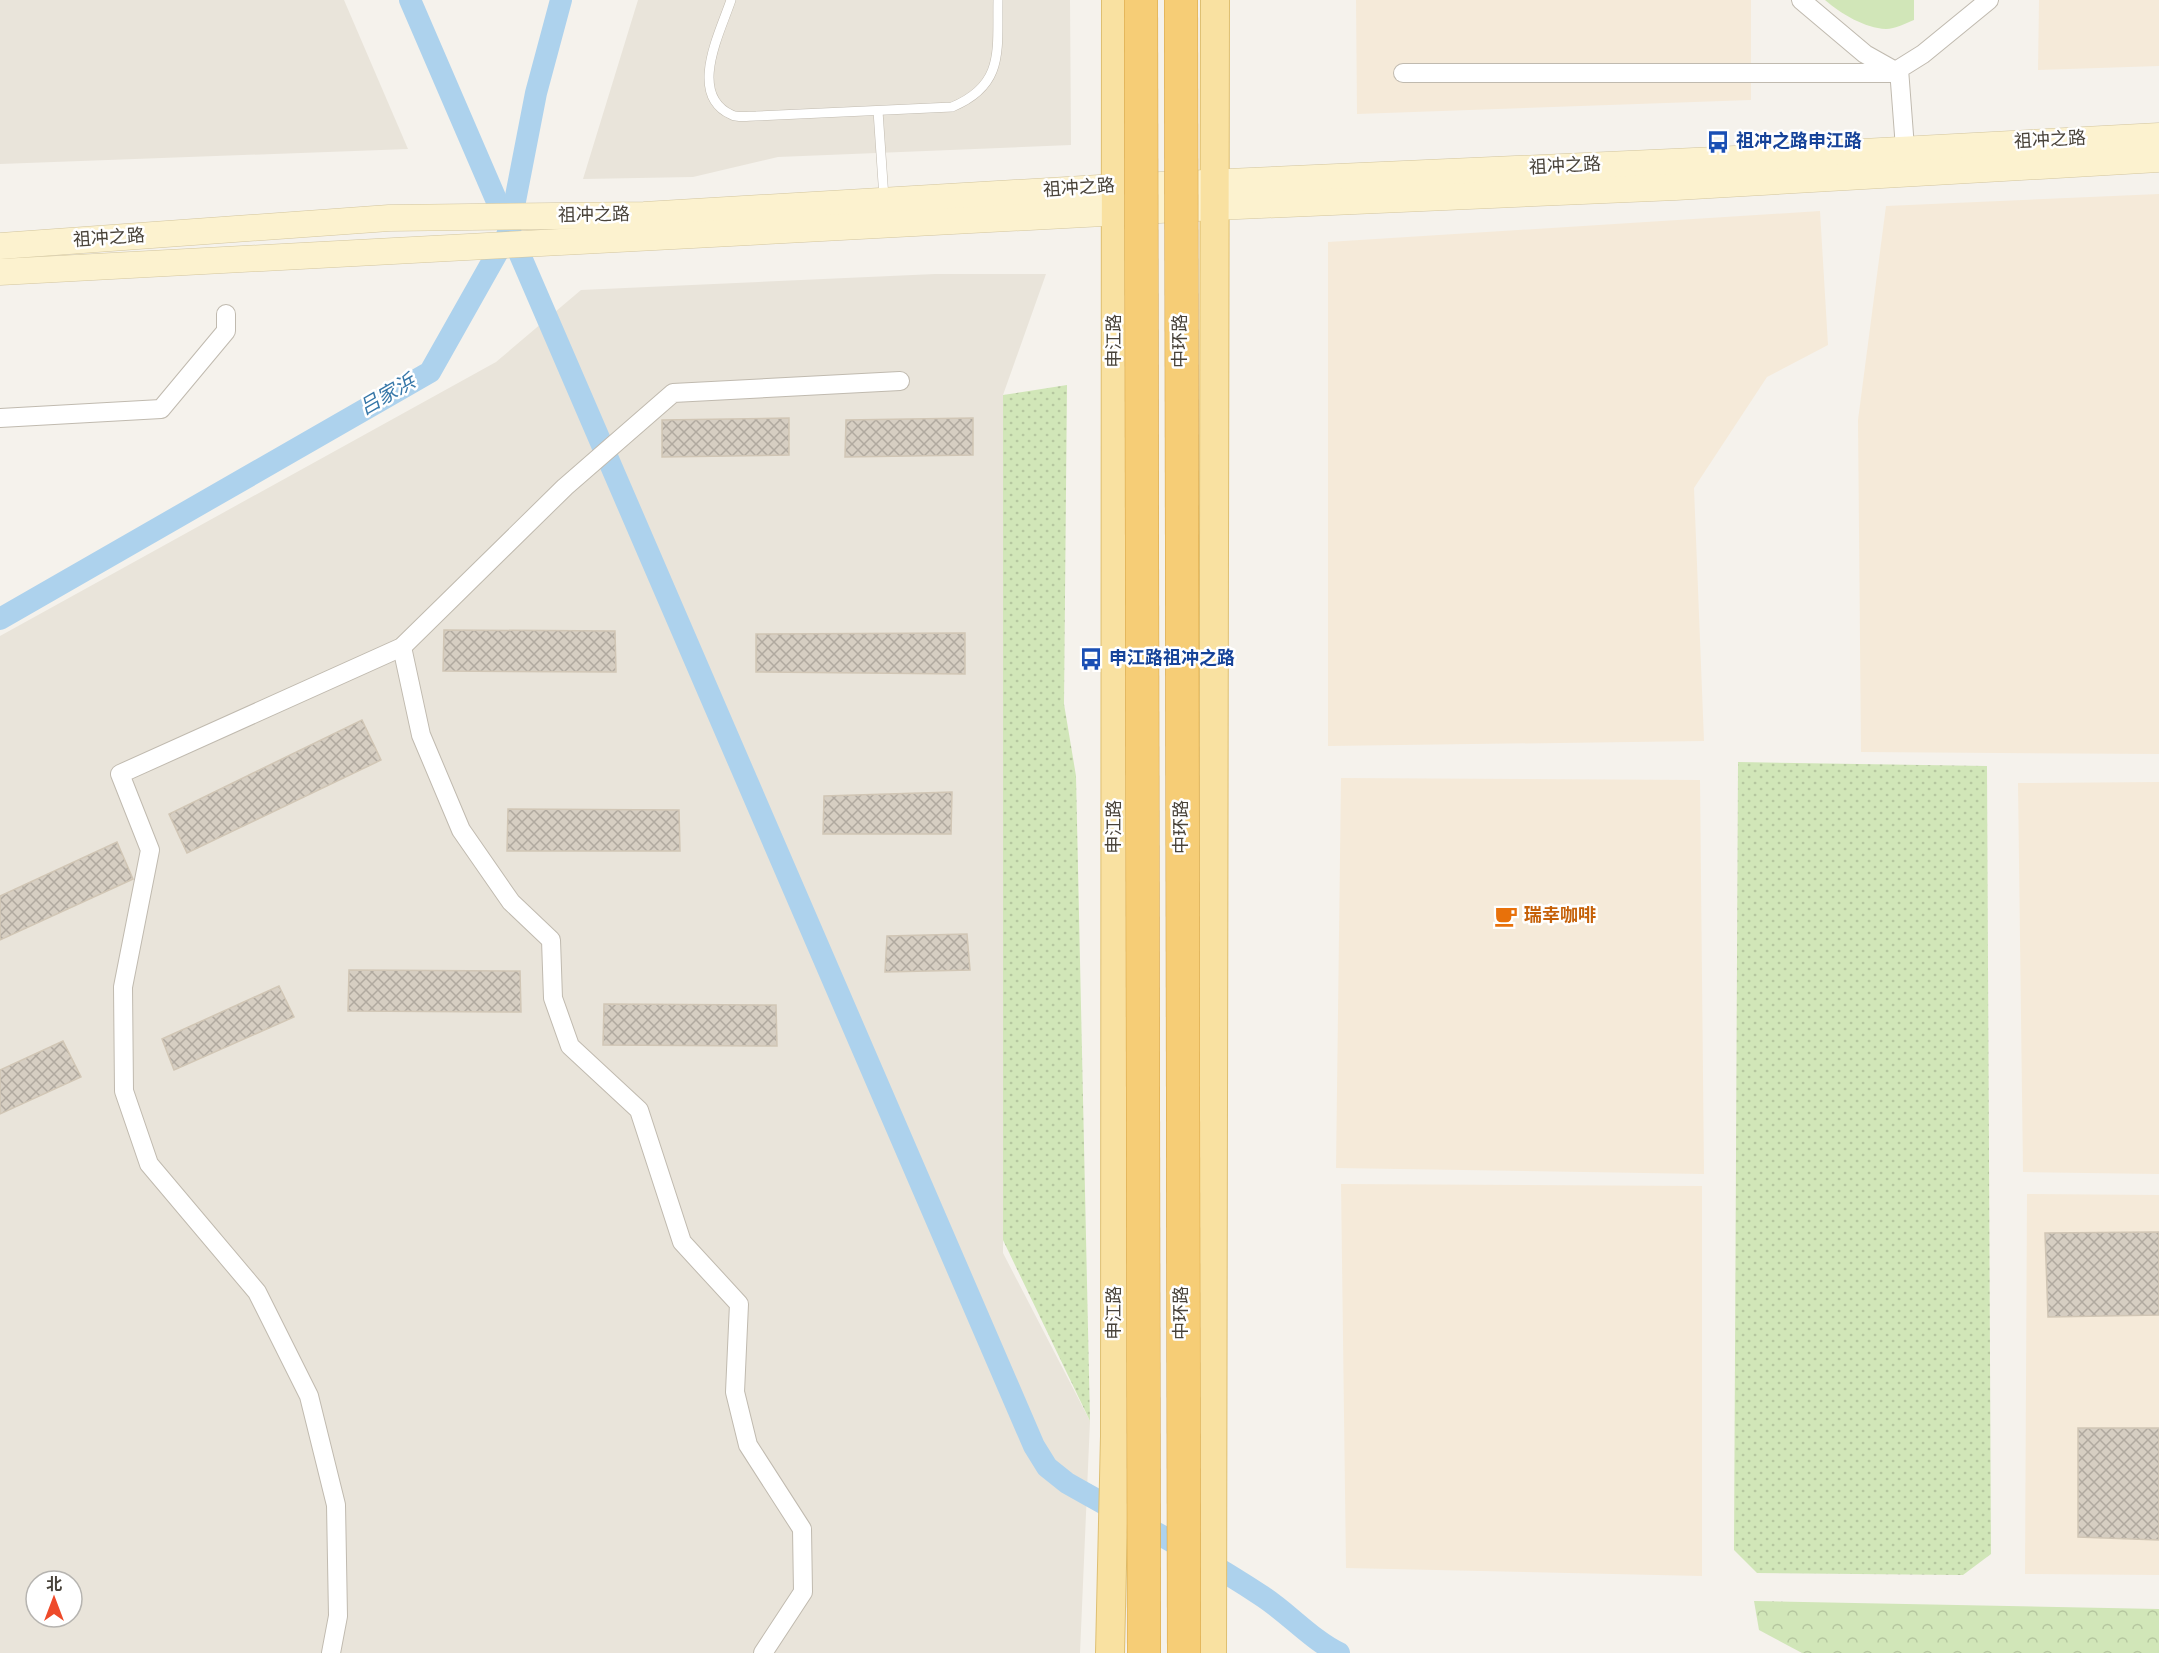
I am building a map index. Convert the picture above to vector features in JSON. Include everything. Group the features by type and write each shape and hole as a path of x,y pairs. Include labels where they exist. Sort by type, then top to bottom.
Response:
{"highway":[{"path":"1141,0 1143,1653"},
{"name":"中环路","path":"1181,0 1184,1653"}],"main road":[{"name":"申江路","path":"1110,1653 1115,1436 1116,0"},
{"path":"1212,1642 1215,0"},
{"name":"祖冲之路","path":"0,246 388,218 643,226 1216,195 1905,148 2159,136"},
{"name":"祖冲之路","path":"1216,195 1676,187 2159,159"},
{"name":"祖冲之路","path":"0,272 384,252 884,201 1116,200"}],"street":[{"path":"1801,0 1865,54 1899,73"},
{"path":"1905,148 1899,69 1923,54 1989,0"},
{"path":"1403,73 1899,73"},
{"path":"0,418 161,409 226,331 226,314"},
{"path":"331,1653 338,1616 336,1505 309,1396 257,1292 149,1164 124,1091 123,987 150,850 120,774 402,647 565,488 673,393 900,381"},
{"path":"402,647 421,735 461,830 511,902 551,940 553,998 570,1046 639,1110 682,1242 740,1304 735,1392 747,1445 802,1529 803,1592 762,1653"}],"lane":[{"path":"730,0 708,76 714,101 733,116 951,107 971,99 984,87 996,64 998,0"},
{"path":"878,111 884,201"}],"shaded area":[{"path":"0,0 344,0 408,149 0,164"},
{"path":"638,0 1070,0 1071,145 778,157 693,177 583,179"},
{"path":"1356,0 1751,0 1751,100 1357,114"},
{"path":"2039,0 2159,0 2159,66 2038,70"},
{"path":"2159,194 2159,754 1861,752 1858,420 1886,206"},
{"path":"1820,211 1828,345 1767,377 1694,488 1704,741 1328,746 1328,242"},
{"path":"935,274 1046,274 1003,395 1007,567 1003,1253 1090,1421 1080,1653 0,1653 0,636 496,362 581,290"},
{"path":"1341,778 1700,780 1704,1174 1336,1168"},
{"path":"2159,782 2159,1174 2023,1172 2018,783"},
{"path":"1341,1184 1702,1186 1702,1576 1346,1568"},
{"path":"2027,1194 2159,1195 2159,1575 2025,1574"}],"green space":[{"path":"1825,0 1914,0 1914,20 1893,28 1878,28 1854,19"},
{"path":"1067,385 1064,704 1076,776 1090,1421 1003,1240 1003,395"},
{"path":"1738,762 1987,766 1991,1554 1963,1575 1757,1573 1734,1550"},
{"path":"1754,1601 2159,1609 2159,1653 1802,1653 1759,1630"}],"building":[{"path":"789,418 789,455 662,457 662,420"},
{"path":"973,418 973,455 845,457 846,420"},
{"path":"444,630 615,631 616,672 443,671"},
{"path":"965,633 965,674 756,672 756,634"},
{"path":"362,720 381,760 187,853 169,814"},
{"path":"952,792 951,834 823,834 824,796"},
{"path":"508,809 679,810 680,851 507,851"},
{"path":"117,842 133,879 0,940 0,896"},
{"path":"967,934 970,970 885,972 887,936"},
{"path":"349,970 520,971 521,1012 348,1011"},
{"path":"279,986 294,1017 174,1070 162,1039"},
{"path":"604,1004 776,1005 777,1046 603,1045"},
{"path":"63,1041 81,1077 0,1114 0,1070"},
{"path":"2159,1232 2159,1315 2048,1317 2045,1233"},
{"path":"2078,1428 2159,1428 2159,1540 2078,1537"}],"waterway":[{"path":"410,0 1034,1446 1047,1467 1067,1483 1238,1581 1339,1653"},
{"name":"吕家浜","path":"0,619 430,372 509,232 536,93 561,0"}],"place":[{"name":"祖冲之路申江路","path":"1718,142"},
{"name":"申江路祖冲之路","path":"1091,659"},
{"name":"瑞幸咖啡","path":"1506,916"}]}
